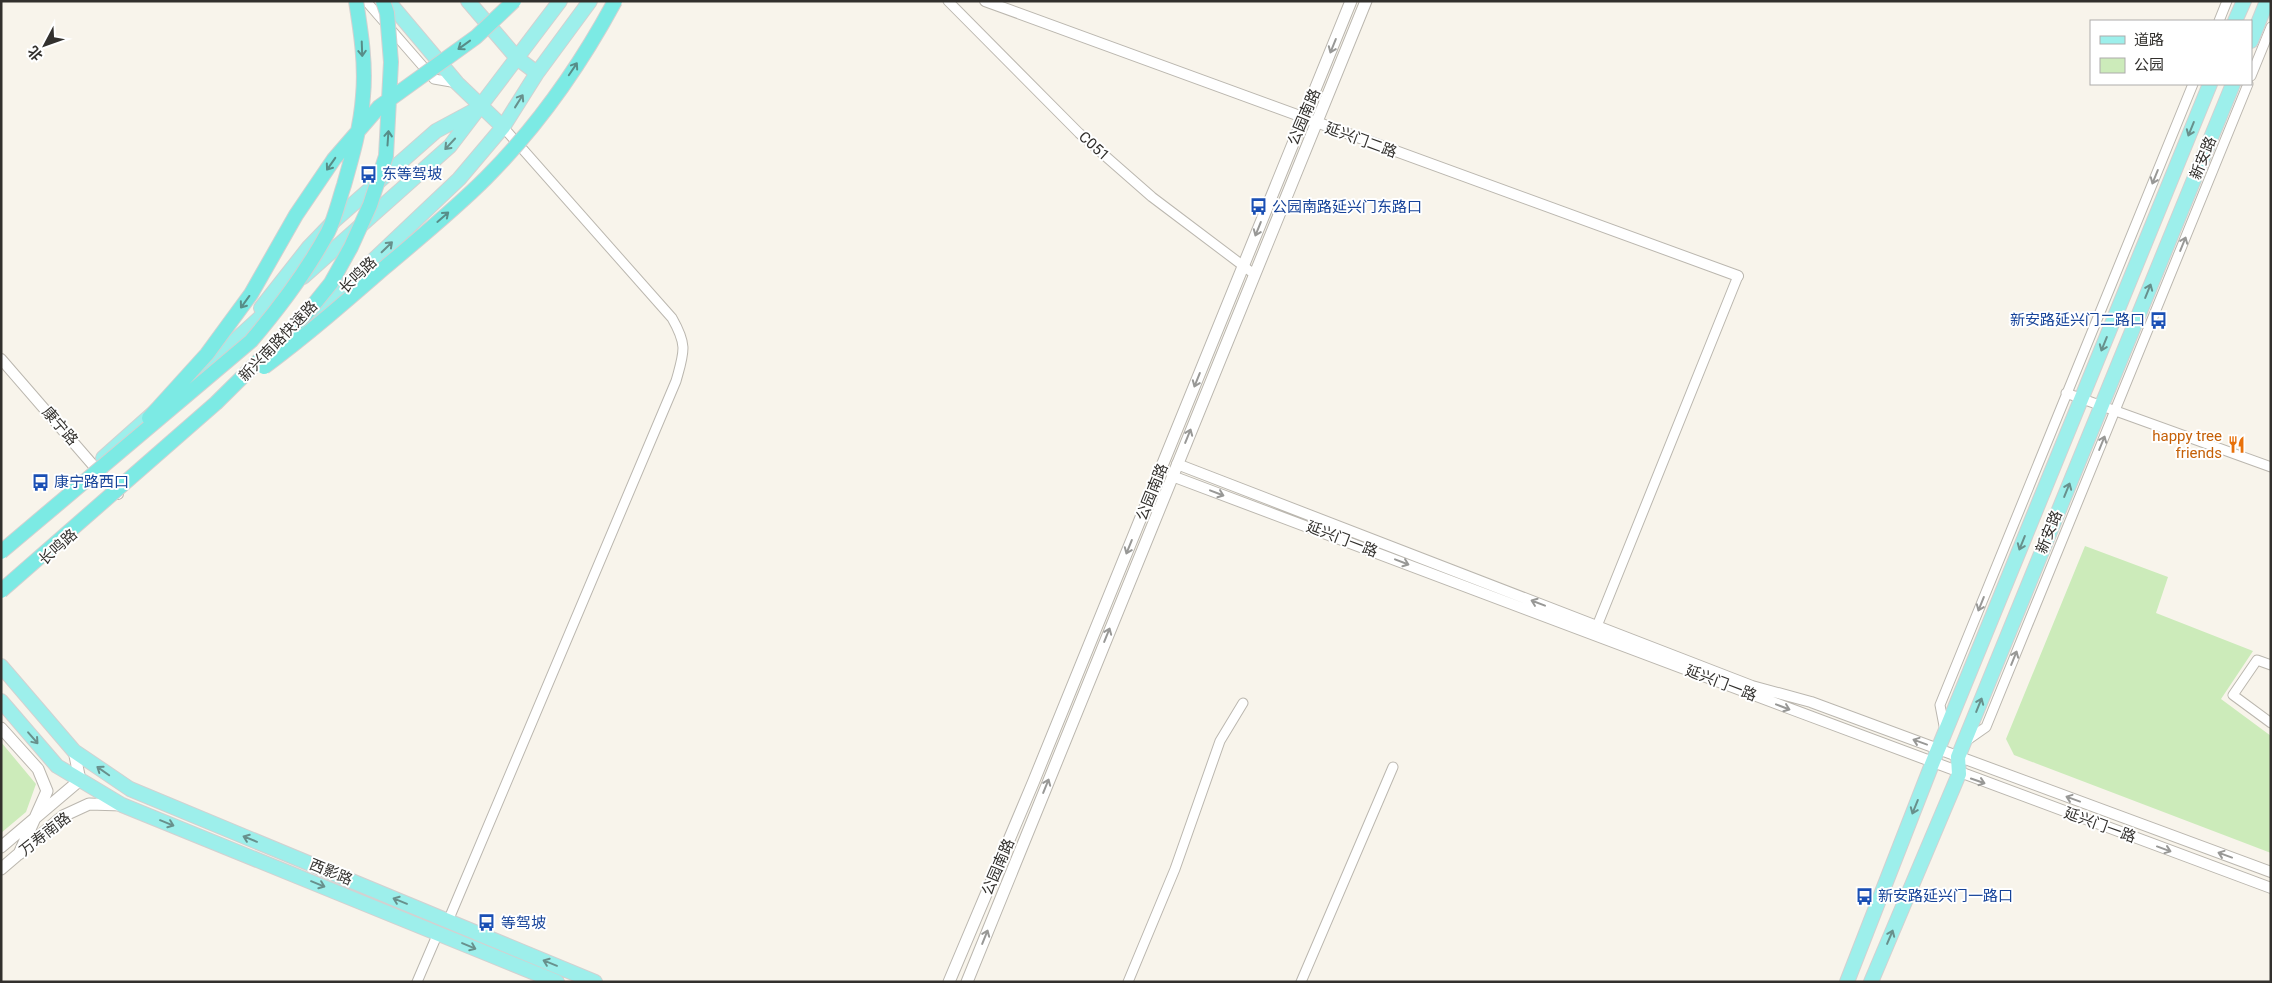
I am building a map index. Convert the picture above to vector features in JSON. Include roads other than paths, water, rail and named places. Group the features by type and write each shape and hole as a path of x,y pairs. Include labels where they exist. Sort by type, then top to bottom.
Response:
{"highway":[{"name":"新兴南路快速路","path":"1,552 251,341 282,304 329,230 352,158 363,96 362,35 356,1"},
{"name":"新兴南路快速路","path":"1,591 216,403 306,314 331,284 351,247 370,204 386,156 391,62 384,1"},
{"path":"118,452 207,354 251,294 296,215 334,159 380,107 476,37 514,1"},
{"path":"216,403 306,336 487,177 562,85 599,30 615,1"}],"main road":[{"path":"388,1 457,83 502,128"},
{"path":"468,1 518,58 537,73"},
{"path":"1,544 233,344 348,235 450,146 560,1"},
{"name":"长鸣路","path":"1,597 252,376 459,179 502,128 537,73 590,1"},
{"name":"公园南路","path":"949,982 1033,783 1351,1"},
{"name":"公园南路","path":"967,982 1366,1"},
{"path":"2235,20 2244,1"},
{"path":"2252,38 2267,1"},
{"name":"新安路","path":"1847,982 1932,764 2210,85"},
{"name":"新安路","path":"1871,982 1959,774 1958,757 2233,85"},
{"path":"233,344 322,232 436,131 481,106"},
{"name":"西影路","path":"1,666 74,751 130,789 595,982"},
{"path":"1,701 57,766 122,805"},
{"path":"1,728 38,769 47,791 19,854"},
{"path":"74,751 80,780"},
{"path":"1,848 80,780"},
{"name":"万寿南路","path":"1,869 63,816 89,804 122,805"},
{"name":"西影路","path":"122,805 557,982"}],"street":[{"path":"366,1 434,79 457,83"},
{"name":"C051","path":"948,1 1080,133 1152,197 1254,274"},
{"name":"延兴门二路","path":"985,1 1738,276"},
{"path":"2219,20 2227,1"},
{"path":"2252,74 2271,27"},
{"path":"1946,732 1940,706 2193,85"},
{"path":"1964,742 1986,727 2248,85"},
{"path":"448,920 676,381 683,356 683,337 672,318 502,128"},
{"path":"1595,630 1738,276"},
{"name":"康宁路","path":"1,359 118,494"},
{"path":"2066,393 2271,467"},
{"name":"延兴门一路","path":"1177,464 1932,764 2271,888"},
{"name":"延兴门一路","path":"1172,476 1752,686 1811,702 2271,872"},
{"path":"2271,665 2257,660 2233,695 2271,723"},
{"path":"1128,982 1175,869 1220,741 1243,703"},
{"path":"1301,982 1393,766"},
{"path":"417,982 438,933"}],"place":[{"name":"东等驾坡","path":"368,174"},
{"name":"公园南路延兴门东路口","path":"1258,207"},
{"name":"新安路延兴门二路口","path":"2159,320"},
{"name":"happy tree friends","path":"2236,445"},
{"name":"康宁路西口","path":"40,482"},
{"name":"新安路延兴门一路口","path":"1864,896"},
{"name":"等驾坡","path":"487,923"}]}
